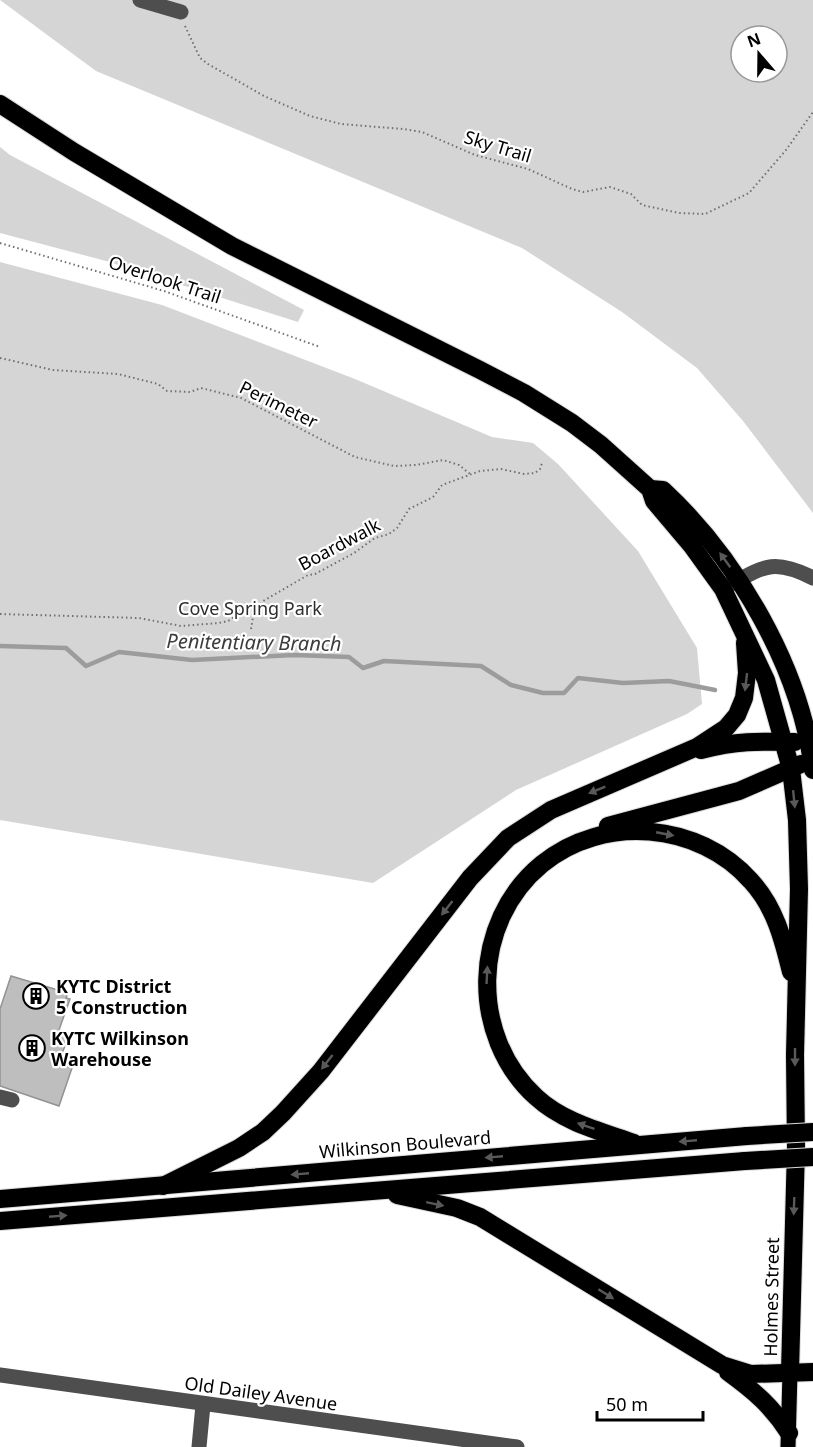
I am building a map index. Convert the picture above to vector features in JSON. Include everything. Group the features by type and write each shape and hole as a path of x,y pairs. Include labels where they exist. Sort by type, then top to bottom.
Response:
{"highway":[{"path":"0,104 83,158 232,246 524,393 572,423 601,445 650,489 663,490 711,542 731,585 741,624 747,673 744,698 737,715 726,728 698,747 677,757 551,810 508,838 470,878 321,1071 284,1113 263,1132 239,1148 163,1186"},
{"path":"731,585 776,647 788,676 811,757"},
{"path":"741,624 766,680 791,769 798,852 797,999"},
{"path":"677,757 730,743 748,741 784,742 811,757"},
{"path":"641,1145 575,1123 554,1112 537,1098 509,1065 492,1027 486,985 492,943 509,902 523,883 544,862 576,839 597,829 630,819 739,791 791,769 811,757"},
{"path":"544,862 570,846 592,837 615,832 637,831 680,837 719,854 752,882 775,917 783,937 797,999"},
{"name":"Holmes Street","path":"790,1372 797,999"},
{"name":"Wilkinson Boulevard","path":"0,1199 813,1132"},
{"path":"0,1221 813,1157"},
{"path":"378,1191 457,1208 480,1217 538,1251 705,1356 764,1399 777,1414 789,1440"},
{"path":"705,1356 730,1368 751,1374 813,1372"}],"main road":[{"name":"Holmes Street","path":"789,1440 790,1372"}],"street":[{"path":"140,0 181,12"},
{"path":"731,585 762,568 779,565 813,578"},
{"name":"Old Dailey Avenue","path":"0,1375 517,1447"},
{"path":"199,1447 203,1405"}],"path":[{"name":"Sky Trail","path":"181,12 200,58 248,87 310,116 341,124 422,132 475,155 528,169 572,189 584,192 610,187 631,194 642,205 669,212 705,214 749,193 786,150 813,112"},
{"name":"Overlook Trail","path":"0,243 164,291 320,347"},
{"name":"Perimeter","path":"0,358 53,370 118,374 158,384 166,391 190,393 201,388 241,398 355,457 394,466 443,460 459,465 470,474"},
{"name":"Boardwalk","path":"0,614 139,618 181,626 228,621 249,608 257,608 263,601 308,575 315,574 354,553 375,538 389,534 397,528 409,509 433,497 442,486 470,474 501,469 524,474 535,473 540,470 542,463"},
{"path":"251,629 257,608"}],"green space":[{"path":"0,0 813,0 813,513 743,421 697,368 622,312 522,248 96,71"},
{"path":"0,147 10,155 304,310 298,322 106,261 0,233"},
{"name":"Cove Spring Park","path":"0,262 162,305 355,379 492,437 533,443 558,464 638,551 697,648 702,704 687,714 516,790 373,883 0,820"}],"building":[{"name":"KYTC Wilkinson Warehouse","path":"11,976 68,993 66,998 70,999 59,1030 70,1034 58,1063 72,1068 59,1106 0,1086 0,1009"}],"waterway":[{"name":"Penitentiary Branch","path":"0,646 66,648 86,666 119,652 192,660 294,655 349,657 363,668 384,661 481,666 511,685 543,693 564,693 578,678 623,683 669,681 715,690"}],"place":[{"name":"KYTC District 5 Construction","path":"36,996"},
{"name":"KYTC Wilkinson Warehouse","path":"32,1048"}]}
